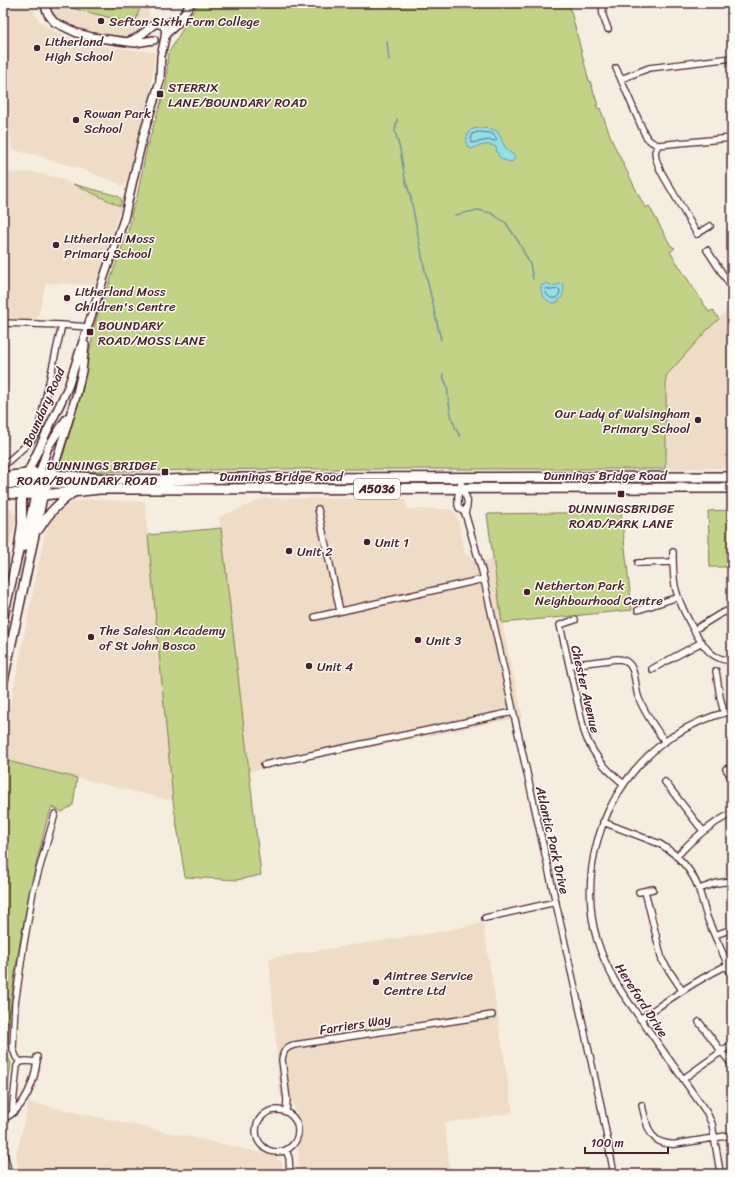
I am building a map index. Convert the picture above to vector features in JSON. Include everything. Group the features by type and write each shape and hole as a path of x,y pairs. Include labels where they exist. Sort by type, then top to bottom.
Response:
{"highway":[{"name":"A5036","path":"3,477 43,477"},
{"name":"Dunnings Bridge Road","path":"43,477 166,480 230,478 439,478 461,484 732,488"},
{"name":"Dunnings Bridge Road","path":"33,493 100,489 131,490 461,484 732,477"},
{"name":"A5036","path":"8,493 33,493"}],"main road":[{"path":"3,618 20,538 33,493 43,477"},
{"path":"14,568 24,547 33,493 43,477"},
{"path":"3,484 33,493"},
{"path":"3,683 22,591 36,535 51,511 75,491"},
{"path":"33,493 36,535"}],"street":[{"path":"44,3 48,14 54,22 65,28 92,37 135,43 159,40 165,36 177,24 191,3"},
{"path":"602,3 603,16 608,29"},
{"path":"127,42 139,37 155,24 163,24 180,18"},
{"path":"163,24 166,28 165,36"},
{"path":"150,28 150,36 154,40 162,56"},
{"name":"Boundary Road","path":"43,477 33,460 68,387 124,219 144,136 160,82 165,36"},
{"path":"621,79 649,68 732,58"},
{"path":"616,68 648,140 658,145 732,138"},
{"path":"658,145 655,152 660,170 697,234 710,226"},
{"path":"707,250 732,288"},
{"path":"3,323 88,327"},
{"path":"3,466 31,441 38,431 62,325"},
{"name":"Boundary Road","path":"43,477 72,409 82,371 88,327"},
{"path":"72,409 48,448 43,477 114,485 131,490"},
{"name":"Atlantic Park Drive","path":"461,484 466,495 468,505 464,513"},
{"name":"Atlantic Park Drive","path":"461,484 458,496 458,505 464,513 484,579 606,1130 614,1174"},
{"path":"318,509 340,611"},
{"path":"673,552 675,585 685,614 705,648 719,658 732,661"},
{"path":"638,563 673,562"},
{"path":"315,617 484,579"},
{"path":"638,610 678,597"},
{"path":"694,630 720,614 732,609"},
{"name":"Chester Avenue","path":"574,620 560,625 587,741 593,752 606,769 624,784"},
{"path":"652,669 702,642"},
{"path":"569,665 617,659 628,663 633,671 638,696 645,713 665,742"},
{"path":"716,671 724,713"},
{"name":"Hereford Drive","path":"720,1172 712,1124 707,1113 640,1019 611,975 600,948 593,921 590,892 592,868 597,843 613,801 624,784 643,761 665,742 688,727 705,719 732,711"},
{"path":"264,765 513,712"},
{"path":"726,769 732,778"},
{"path":"665,782 703,831"},
{"path":"677,856 703,831 732,813"},
{"path":"20,1062 13,1049 15,1004 33,892 55,814"},
{"path":"604,822 660,844 682,860 691,872 699,889 706,913 729,965 732,976"},
{"path":"699,889 717,883 732,881"},
{"path":"639,892 653,889"},
{"path":"645,891 662,960 682,990"},
{"path":"485,918 556,902"},
{"path":"715,935 732,928"},
{"path":"640,1019 682,990 729,965"},
{"name":"Farriers Way","path":"286,1112 287,1100 282,1053 287,1047 492,1014"},
{"path":"699,1022 732,1066"},
{"path":"683,1079 732,1044"},
{"path":"3,1119 14,1112 28,1091 33,1080 37,1060 20,1062"},
{"path":"14,1112 14,1084 20,1062"},
{"path":"642,1105 647,1127 650,1133 656,1140 663,1143 671,1145 732,1135"},
{"path":"272,1110 286,1112 293,1117 297,1123 298,1136 295,1142 286,1150 278,1152 266,1149 259,1142 256,1132 257,1125 267,1112 272,1110"},
{"path":"3,1150 9,1174"},
{"path":"286,1150 289,1158 290,1174"}],"shaded area":[{"name":"Rowan Park School","path":"3,3 33,3 34,11 39,21 50,29 84,42 92,47 97,46 155,52 150,95 125,185 120,186 120,184 78,168 40,156 12,150 6,97 7,92 3,92"},
{"name":"Sefton Sixth Form College","path":"45,3 148,3 148,23 141,32 131,37 121,38 82,32 56,22"},
{"name":"Litherland Moss Primary School","path":"33,172 64,179 64,181 121,207 95,285 46,283 37,322 3,321 3,173"},
{"name":"Our Lady of Walsingham Primary School","path":"732,306 732,468 664,469 663,371"},
{"path":"265,498 405,499 408,509 453,510 456,513 465,552 476,563 493,559 502,623 523,717 249,772 219,517"},
{"name":"The Salesian Academy of St John Bosco","path":"90,499 145,502 173,801 3,760 3,740 45,533 52,520 62,510 73,502"},
{"path":"3,500 17,516 10,544 8,545 3,545"},
{"path":"483,923 513,1113 444,1123 451,1174 299,1174 298,1151 302,1128 291,1099 280,1096 269,958 432,933"},
{"path":"29,1102 272,1155 282,1164 283,1174 20,1174 16,1155"}],"green space":[{"path":"64,3 141,3 135,24 64,6"},
{"path":"198,3 570,3 569,4 589,81 598,105 596,105 598,109 600,108 613,143 645,208 649,206 671,246 675,248 670,252 709,312 713,310 719,319 708,329 666,376 665,469 278,469 58,472 82,392 95,323 132,219 131,215 137,197 147,147 166,86 168,54"},
{"path":"73,184 118,196 122,200 120,206"},
{"path":"732,510 732,567 710,567 708,511"},
{"path":"621,512 632,610 502,623 487,514"},
{"path":"221,528 261,875 237,880 185,877 173,801 148,535"},
{"path":"3,760 77,778 73,805 62,812 52,807 47,820 30,890 11,999 7,1056 11,1063 6,1098 3,1097"}],"water":[{"path":"472,129 492,129 498,132 506,148 514,155 515,158 512,162 505,161 501,158 496,147 484,145 472,149 468,147 466,142 469,132"},
{"path":"546,283 552,286 563,284 563,294 558,302 550,302 544,297 541,292 541,286"}],"waterway":[{"path":"387,42 389,60"},
{"path":"397,119 395,132 400,149 405,179 410,194 424,266 441,340"},
{"path":"455,215 478,210 491,213 506,223 518,241 530,264 533,279"},
{"path":"443,374 447,386 452,419 460,436"}],"place":[{"name":"Sefton Sixth Form College","path":"101,21"},
{"name":"Litherland High School","path":"37,48"},
{"name":"STERRIX LANE/BOUNDARY ROAD","path":"160,94"},
{"name":"Rowan Park School","path":"76,120"},
{"name":"Litherland Moss Primary School","path":"56,245"},
{"name":"Litherland Moss Children's Centre","path":"67,298"},
{"name":"BOUNDARY ROAD/MOSS LANE","path":"90,332"},
{"name":"Our Lady of Walsingham Primary School","path":"698,420"},
{"name":"DUNNINGS BRIDGE ROAD/BOUNDARY ROAD","path":"165,472"},
{"name":"DUNNINGSBRIDGE ROAD/PARK LANE","path":"621,494"},
{"name":"Unit 1","path":"367,542"},
{"name":"Unit 2","path":"289,551"},
{"name":"Netherton Park Neighbourhood Centre","path":"527,592"},
{"name":"The Salesian Academy of St John Bosco","path":"91,637"},
{"name":"Unit 3","path":"418,640"},
{"name":"Unit 4","path":"309,666"},
{"name":"Aintree Service Centre Ltd","path":"376,982"}]}
